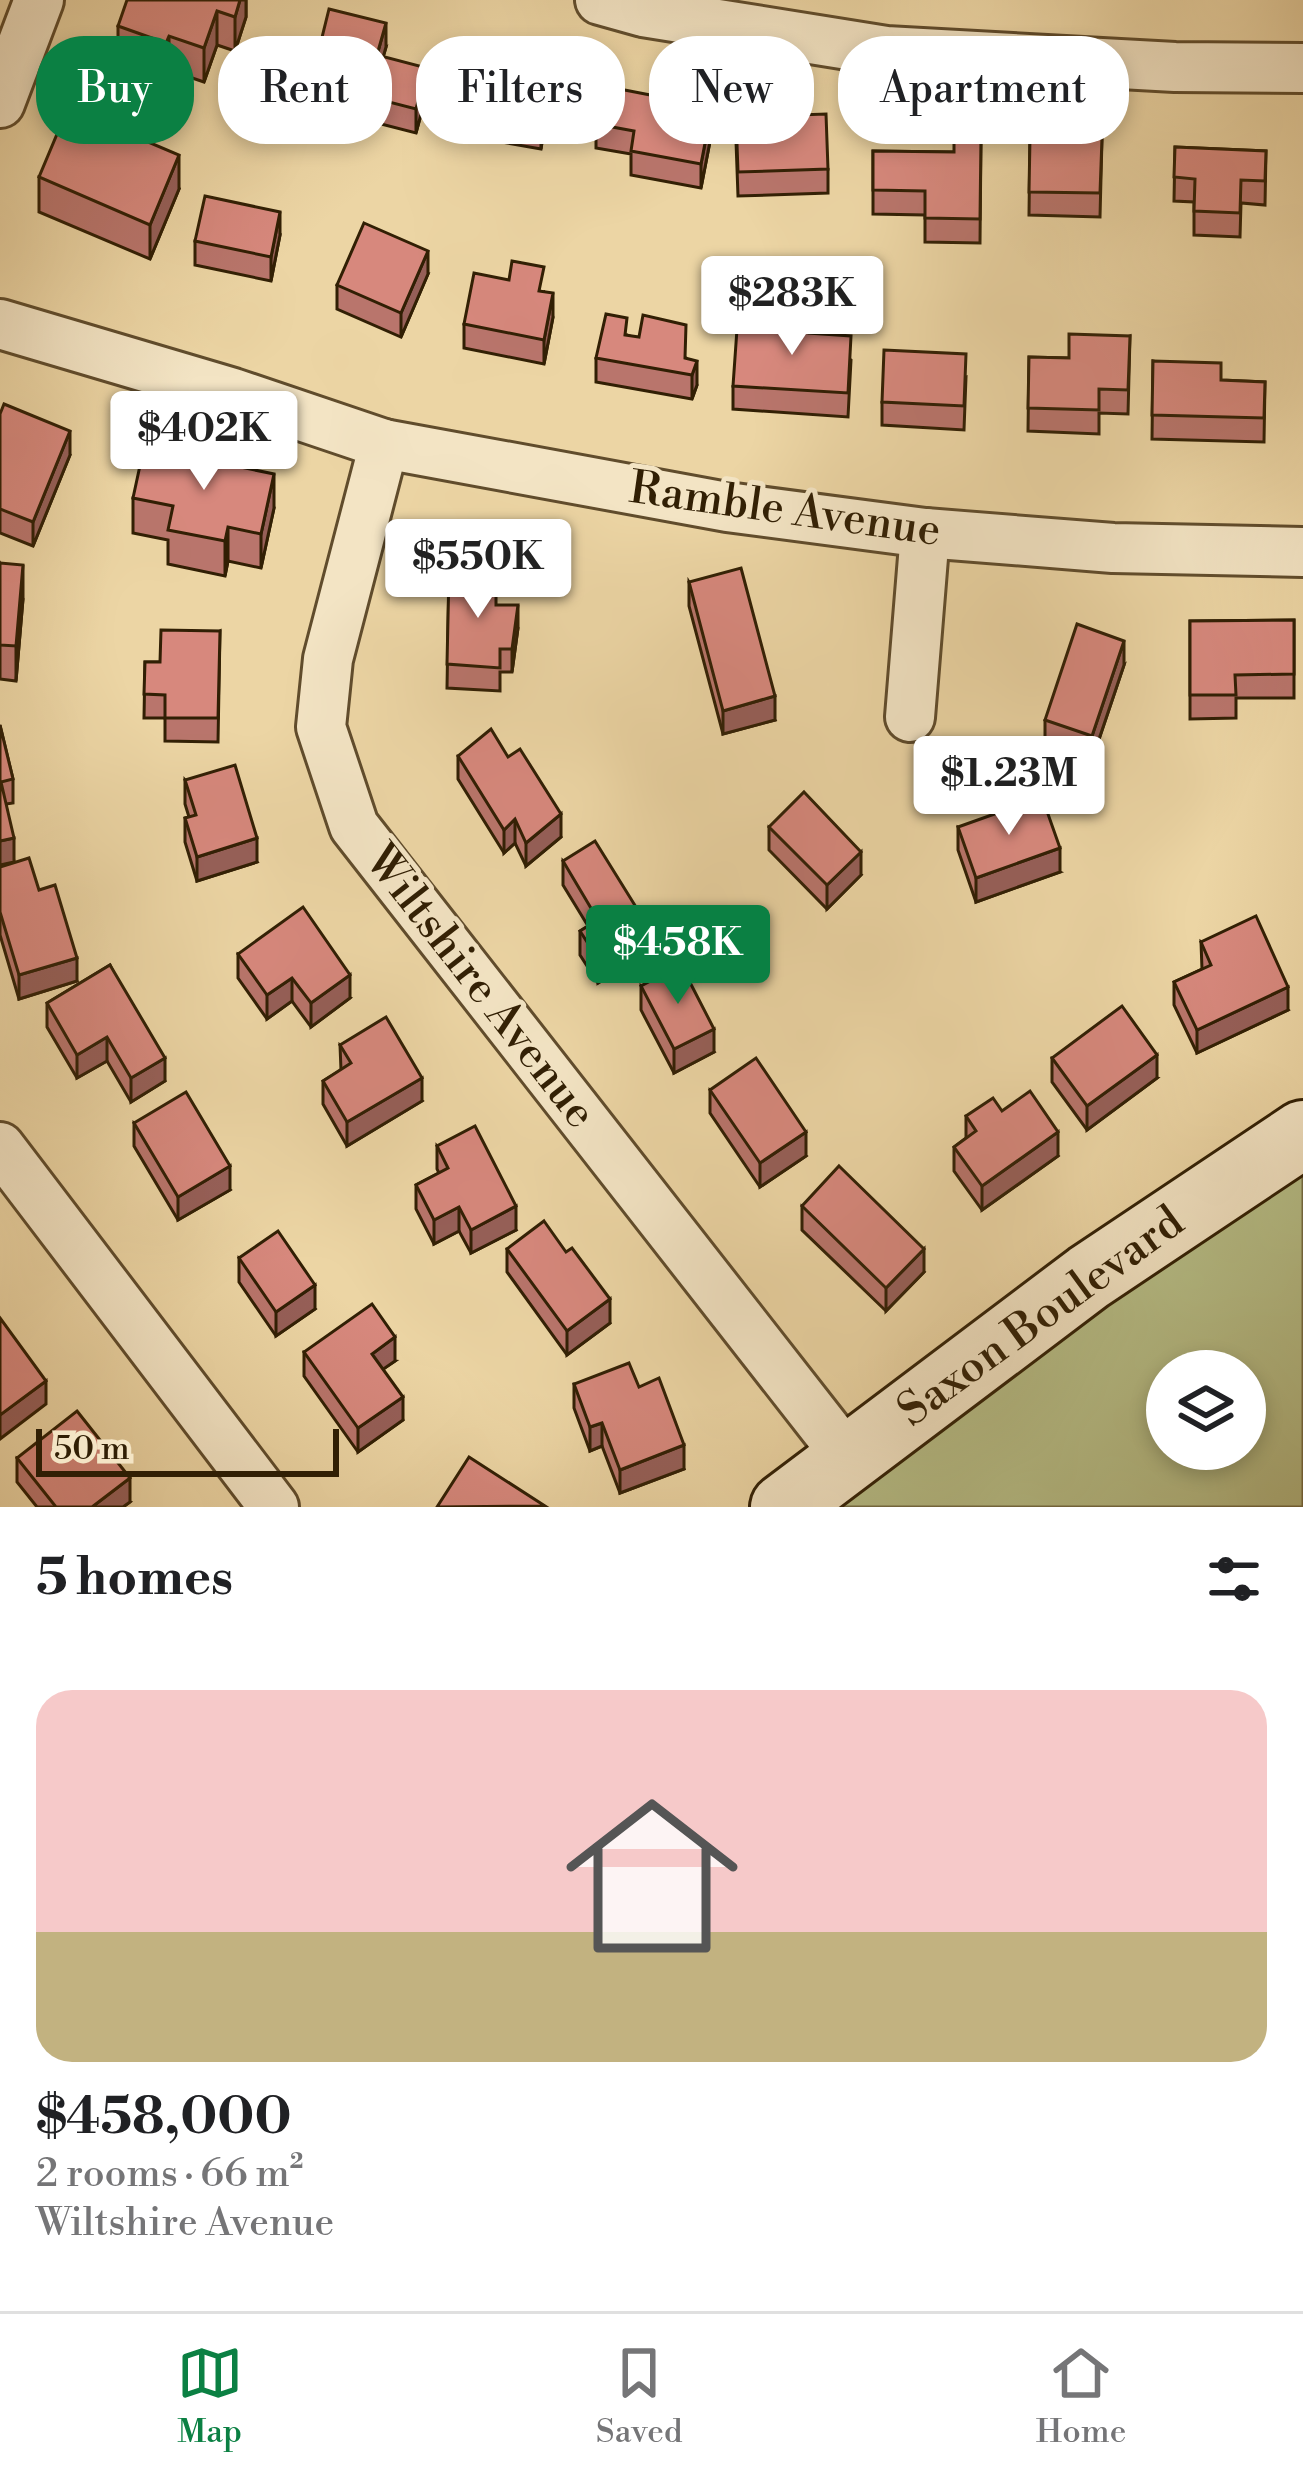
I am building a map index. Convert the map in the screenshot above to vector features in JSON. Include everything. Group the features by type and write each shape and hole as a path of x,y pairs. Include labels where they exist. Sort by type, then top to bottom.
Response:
{"main road":[{"name":"Saxon Boulevard","path":"784,1507 1089,1277 1303,1135"}],"street":[{"path":"0,103 39,0"},
{"path":"600,0 644,12 886,51 1127,65 1303,68"},
{"name":"Ramble Avenue","path":"0,324 384,444 727,507 925,532 1113,548 1303,552"},
{"name":"Wiltshire Avenue","path":"384,444 328,658 321,727 354,826 849,1459"},
{"path":"910,717 925,532"},
{"path":"0,1147 274,1507"}],"green space":[{"path":"1303,1159 1303,1507 823,1507"}],"building":[{"path":"127,0 240,0 235,17 217,11 204,48 194,45 194,36 146,36 118,26"},
{"path":"329,9 386,23 382,36 322,36"},
{"path":"392,59 416,65 416,109 392,103"},
{"path":"625,90 649,95 649,144 705,144 701,164 631,151 634,131 625,129"},
{"path":"814,114 826,114 828,169 738,172 737,144 814,144"},
{"path":"53,144 153,144 179,155 150,225 39,177"},
{"path":"954,144 981,144 980,219 925,218 925,191 873,190 873,151 954,152"},
{"path":"1030,144 1102,144 1100,193 1029,192"},
{"path":"1175,147 1266,151 1265,181 1241,180 1240,213 1194,211 1195,179 1174,177"},
{"path":"205,196 280,212 271,257 195,241"},
{"path":"364,223 428,251 401,313 337,285"},
{"path":"512,261 544,267 539,291 553,293 544,340 464,324 474,273 509,280"},
{"path":"606,314 627,318 625,335 639,337 643,315 686,325 685,358 697,361 692,375 596,358"},
{"path":"774,318 810,319 809,333 851,336 848,393 733,386 737,329 773,331"},
{"path":"1069,334 1130,336 1128,390 1099,389 1099,410 1028,408 1029,357 1069,358"},
{"path":"884,350 966,354 964,406 882,402"},
{"path":"1153,361 1221,363 1221,380 1265,382 1264,418 1152,415"},
{"path":"4,404 70,431 33,522 0,509 0,414"},
{"path":"144,447 274,474 261,534 228,527 225,541 168,530 173,506 133,498"},
{"path":"0,563 23,565 16,646 0,645"},
{"path":"741,568 775,696 723,711 689,582"},
{"path":"449,572 496,573 496,605 518,605 512,649 500,649 500,668 447,664"},
{"path":"1294,620 1294,674 1235,675 1236,695 1190,695 1190,621"},
{"path":"1077,624 1124,641 1092,736 1045,720"},
{"path":"161,630 220,631 218,718 165,718 165,695 144,694 145,662 160,662"},
{"path":"0,725 13,779 1,782 14,838 0,841"},
{"path":"491,729 508,757 520,749 561,814 526,843 515,819 504,830 458,756"},
{"path":"235,765 257,838 197,857 185,818 196,815 185,780"},
{"path":"804,792 861,852 827,885 769,827"},
{"path":"1042,797 1060,848 976,878 958,827"},
{"path":"595,841 649,928 598,959 580,931 598,920 563,861"},
{"path":"29,858 39,890 55,885 77,958 19,975 0,912 0,867"},
{"path":"303,907 350,975 311,1003 292,978 267,995 238,954"},
{"path":"1256,916 1288,987 1197,1030 1174,982 1211,965 1201,942"},
{"path":"110,965 165,1058 131,1078 107,1037 77,1055 47,1003"},
{"path":"681,965 714,1029 674,1049 641,986"},
{"path":"1122,1006 1157,1055 1087,1106 1052,1058"},
{"path":"386,1017 422,1078 347,1122 323,1081 351,1063 340,1045"},
{"path":"756,1058 806,1132 760,1163 710,1090"},
{"path":"1030,1091 1058,1132 982,1186 954,1147 976,1131 966,1116 993,1098 1002,1111"},
{"path":"186,1092 230,1166 178,1197 134,1123"},
{"path":"475,1126 516,1206 471,1230 459,1207 434,1220 416,1185 448,1168 437,1146"},
{"path":"839,1166 924,1249 886,1288 802,1206"},
{"path":"544,1221 566,1252 572,1248 610,1299 567,1331 507,1249"},
{"path":"278,1231 315,1285 276,1312 239,1258"},
{"path":"372,1304 395,1337 372,1354 403,1397 358,1428 304,1352"},
{"path":"0,1318 46,1381 0,1415"},
{"path":"629,1363 639,1387 659,1378 684,1445 620,1470 602,1423 590,1427 574,1384"},
{"path":"77,1411 130,1478 92,1507 56,1507 17,1458"},
{"path":"469,1457 545,1506 437,1507"}]}
